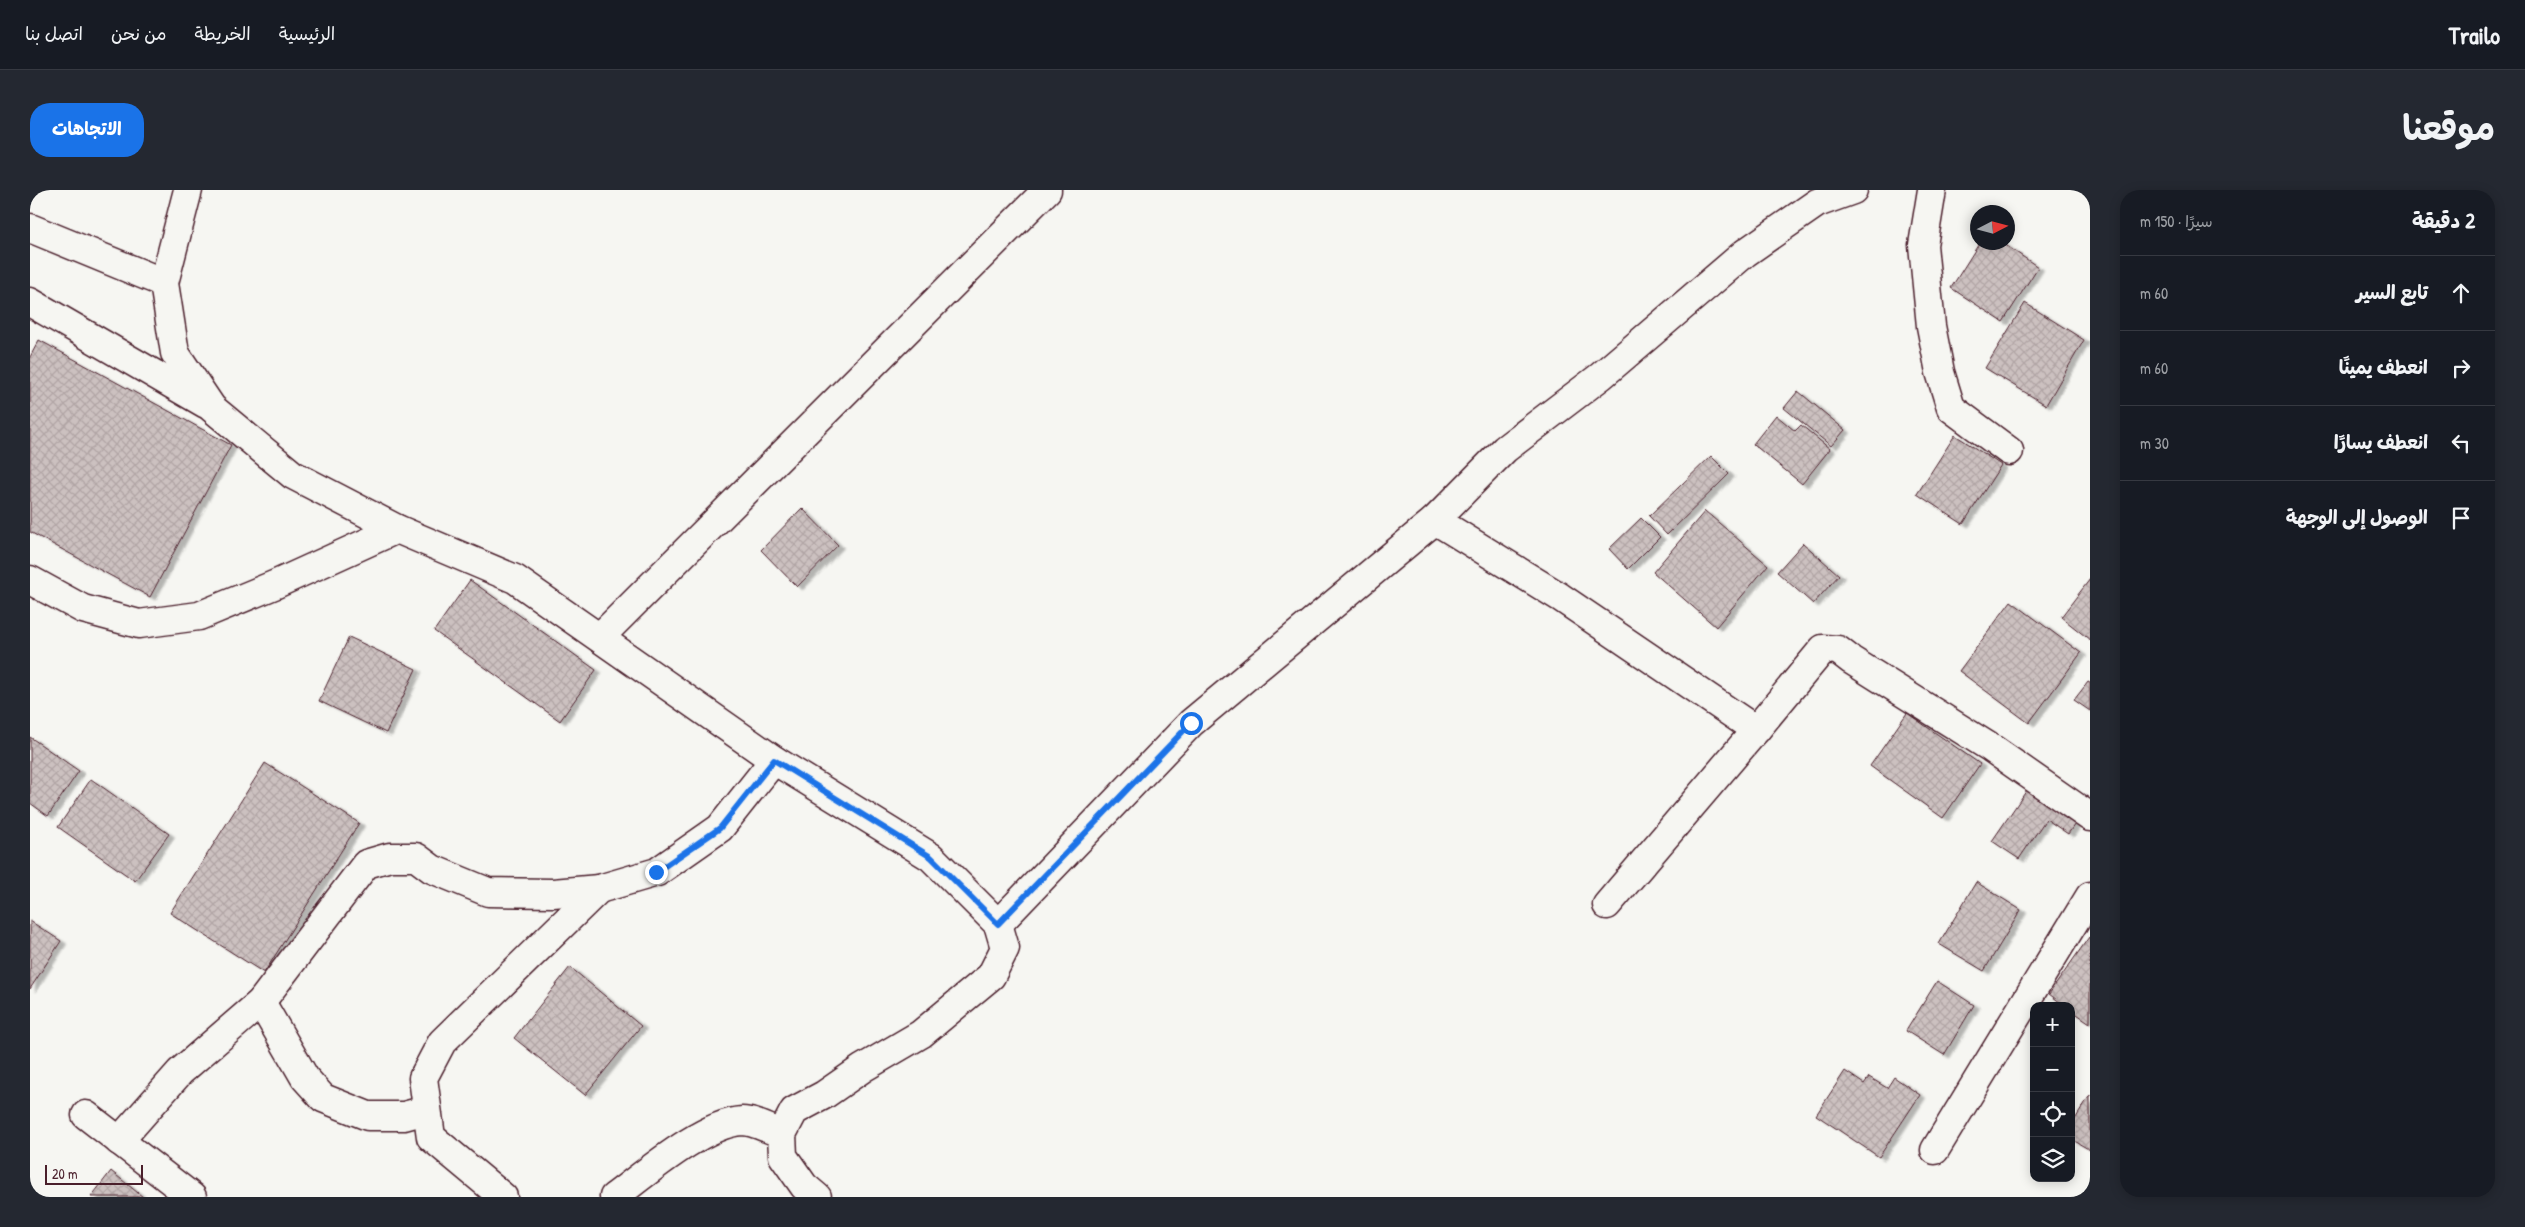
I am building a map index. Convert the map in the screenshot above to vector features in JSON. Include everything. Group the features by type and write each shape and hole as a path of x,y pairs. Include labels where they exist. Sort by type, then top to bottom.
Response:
{"street":[{"path":"188,190 164,283 175,353 212,408"},
{"path":"600,637 1047,190"},
{"path":"998,924 1191,723 1435,520 1505,449 1601,376 1745,253 1818,203 1854,190"},
{"path":"1932,190 1923,245 1931,326 1950,408 2009,451"},
{"path":"30,228 164,283"},
{"path":"30,302 212,408 293,475 397,529 515,579 774,760 931,857 998,924 1005,948 991,976 921,1034 863,1068 824,1095 794,1111 782,1134 783,1156 804,1193"},
{"path":"1435,520 1560,597 1756,730"},
{"path":"30,580 83,609 139,624 198,616 397,529"},
{"path":"1607,905 1823,649 1838,650 1991,748 2090,817"},
{"path":"119,1141 180,1072 261,1002 366,864 390,857 416,857 432,869 488,892 553,894 599,889 656,872 720,828 774,760"},
{"path":"503,1197 431,1137 423,1078 442,1042 599,889"},
{"path":"1935,1150 2090,896"},
{"path":"261,1002 304,1078 323,1098 368,1116 404,1116 426,1110"},
{"path":"86,1115 192,1197"},
{"path":"614,1197 678,1150 718,1126 743,1121 782,1134"}],"building":[{"path":"1975,250 2013,250 2038,267 2003,322 1951,288"},
{"path":"2025,303 2084,340 2046,405 1985,368"},
{"path":"39,340 231,445 150,597 30,532 30,357"},
{"path":"1798,391 1845,430 1831,446 1784,408"},
{"path":"1776,415 1795,431 1801,425 1830,449 1802,484 1753,444"},
{"path":"1955,435 2001,465 1963,524 1917,494"},
{"path":"1711,456 1729,474 1667,535 1649,516"},
{"path":"802,508 838,545 797,587 761,550"},
{"path":"1705,511 1768,565 1716,627 1653,572"},
{"path":"1641,518 1660,537 1628,569 1609,549"},
{"path":"1803,543 1839,575 1813,604 1777,572"},
{"path":"2090,579 2090,640 2061,617"},
{"path":"470,580 596,670 560,721 434,631"},
{"path":"2011,601 2081,653 2029,723 1959,671"},
{"path":"349,637 416,669 386,733 319,701"},
{"path":"2088,682 2090,683 2090,711 2074,700"},
{"path":"1907,713 1980,764 1943,818 1870,766"},
{"path":"30,737 79,771 48,816 30,803"},
{"path":"265,763 359,823 264,973 170,913"},
{"path":"91,779 169,834 135,881 58,827"},
{"path":"2031,784 2079,818 2068,834 2046,819 2019,859 1992,841"},
{"path":"1976,882 2021,910 1984,971 1939,944"},
{"path":"30,921 61,941 30,989"},
{"path":"2089,937 2090,1023 2075,1013 2075,1002 2060,1002 2049,994"},
{"path":"570,967 641,1026 585,1095 514,1038"},
{"path":"1937,981 1974,1005 1944,1055 1906,1031"},
{"path":"1845,1071 1864,1084 1869,1077 1887,1088 1894,1077 1920,1095 1879,1157 1816,1115"},
{"path":"2090,1095 2090,1150 2075,1141 2075,1119"},
{"path":"111,1171 143,1197 91,1197"}],"route":[{"path":"656,872 720,828 774,760 931,857 998,924 1191,723"}]}
